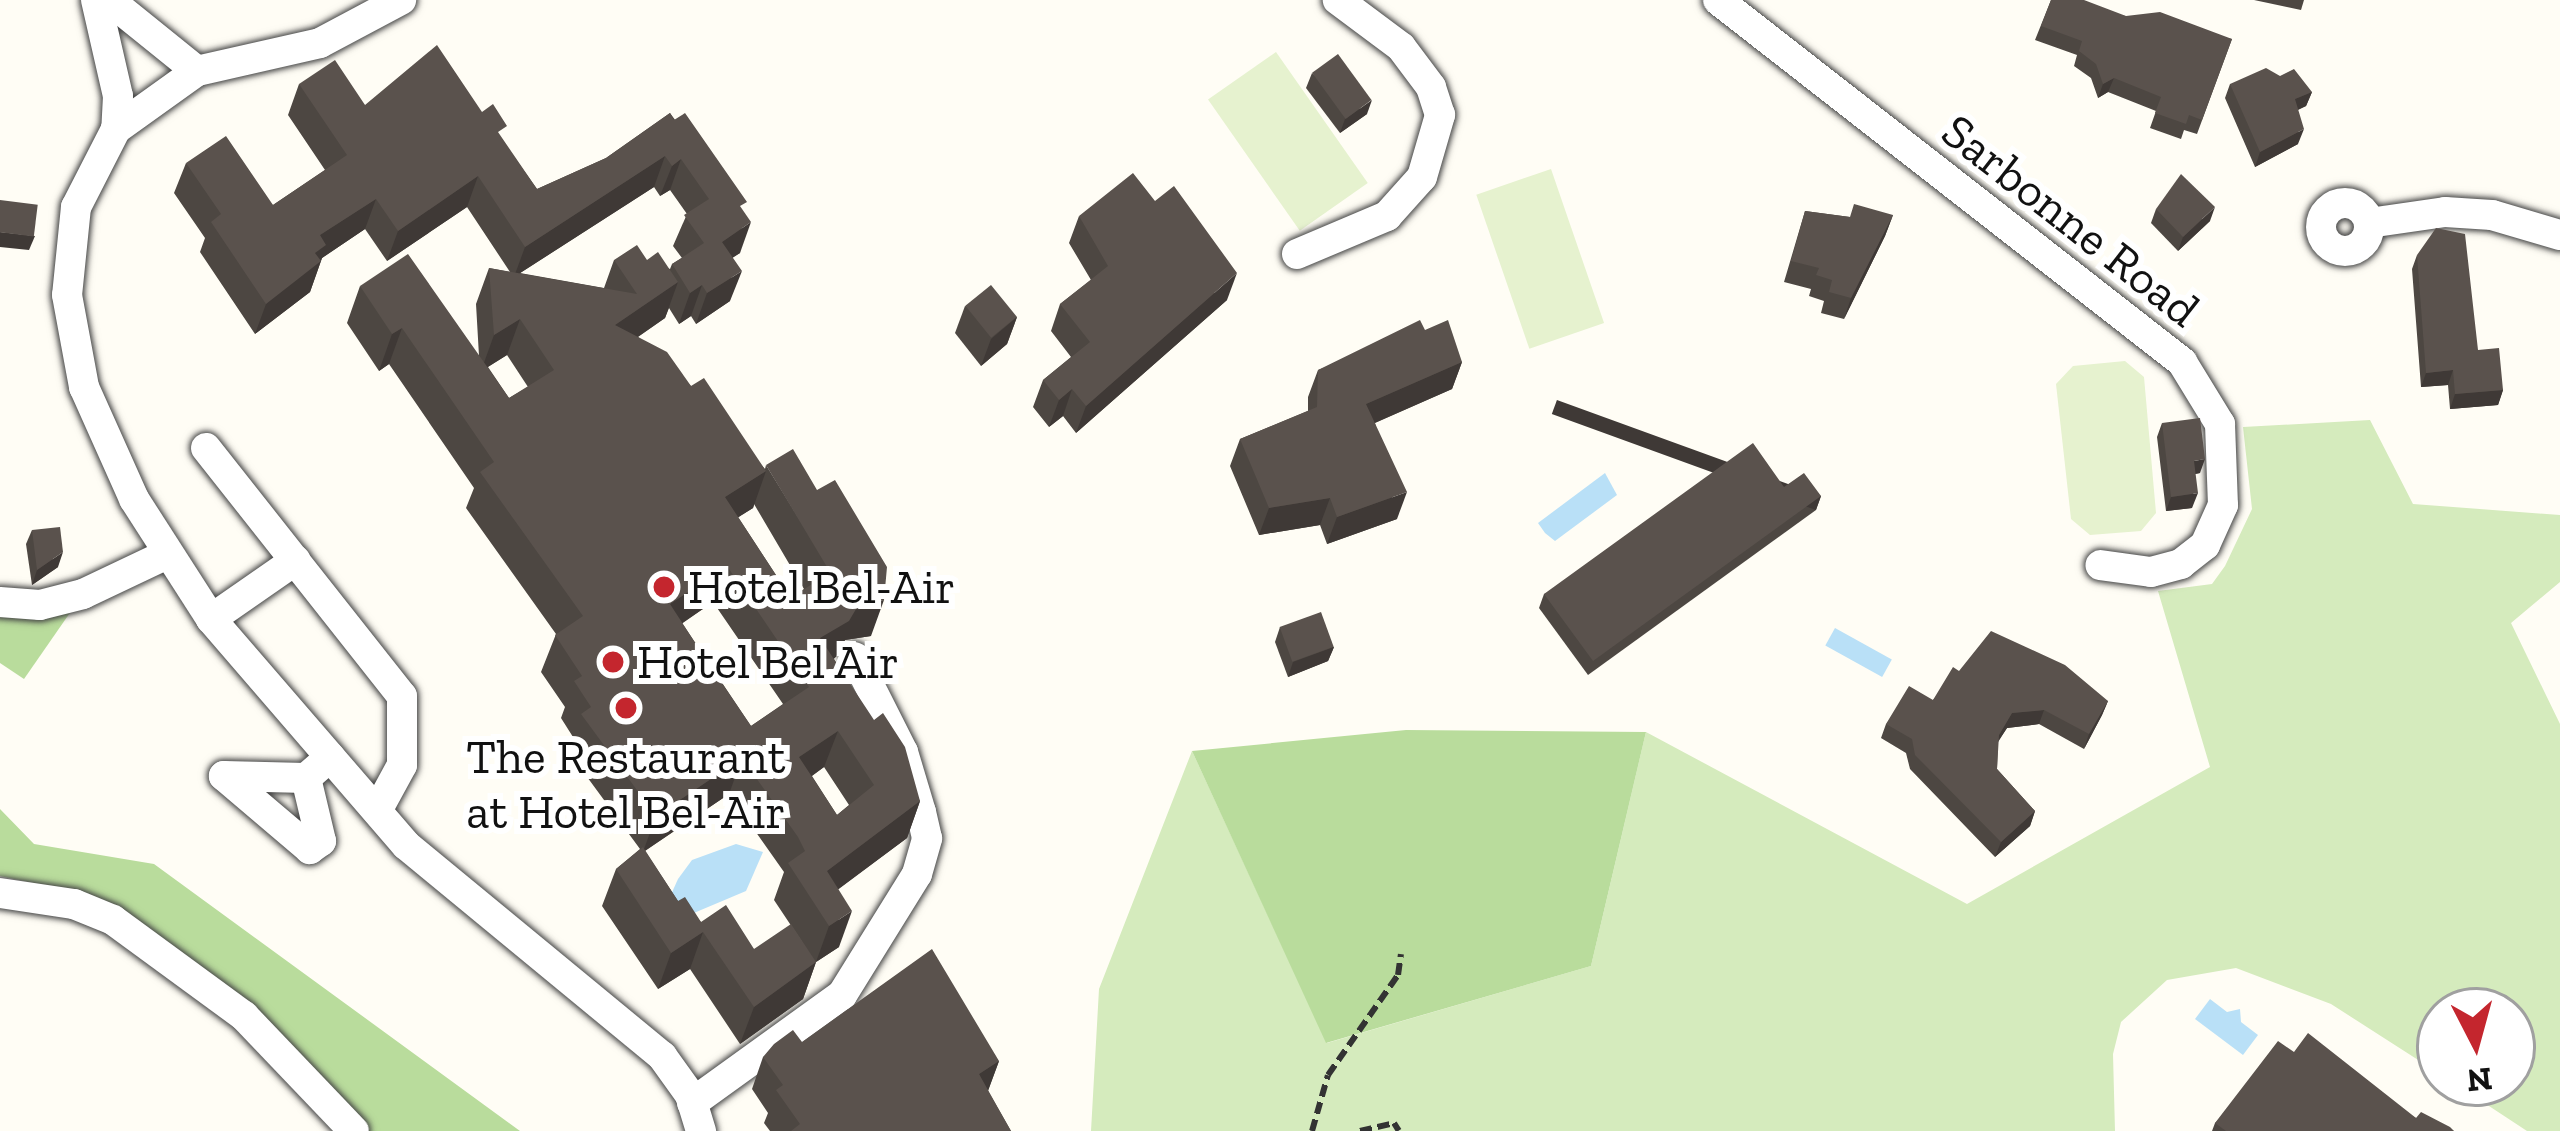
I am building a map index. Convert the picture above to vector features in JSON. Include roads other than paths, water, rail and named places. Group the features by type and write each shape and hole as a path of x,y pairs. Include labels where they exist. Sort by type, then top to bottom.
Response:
{"street":[{"path":"96,0 118,96 116,129 76,207 67,295 84,387 165,555 212,619 377,811 457,890 613,1009 662,1056 697,1117 842,995 917,874 927,838 921,812 903,752 855,658"},
{"path":"109,0 197,70"},
{"path":"116,129 197,70 320,43 401,0"},
{"path":"1297,254 1387,216 1421,177 1441,115 1431,87 1401,47 1338,0"},
{"name":"Sarbonne Road","path":"1718,0 2182,362 2220,424 2223,505 2205,544 2181,564 2150,572 2099,566"},
{"path":"2369,223 2445,212 2492,214 2560,235"},
{"path":"206,448 401,696 402,765 377,811"},
{"path":"0,602 40,605 83,594 165,555"},
{"path":"212,619 296,560"},
{"path":"306,778 330,757"},
{"path":"0,893 74,904 113,920 244,1016 354,1131"}],"water":[{"path":"1605,473 1617,495 1555,541 1545,533 1538,523"},
{"path":"1835,628 1892,660 1882,677 1825,645"},
{"path":"736,844 763,852 746,891 682,918 669,899 678,879 692,860"},
{"path":"2210,999 2227,1012 2240,1009 2241,1022 2258,1035 2243,1055 2195,1019"}],"place":[{"name":"Hotel Bel-Air","path":"664,587"},
{"name":"Hotel Bel Air","path":"613,662"},
{"name":"The Restaurant at Hotel Bel-Air","path":"626,708"}]}
